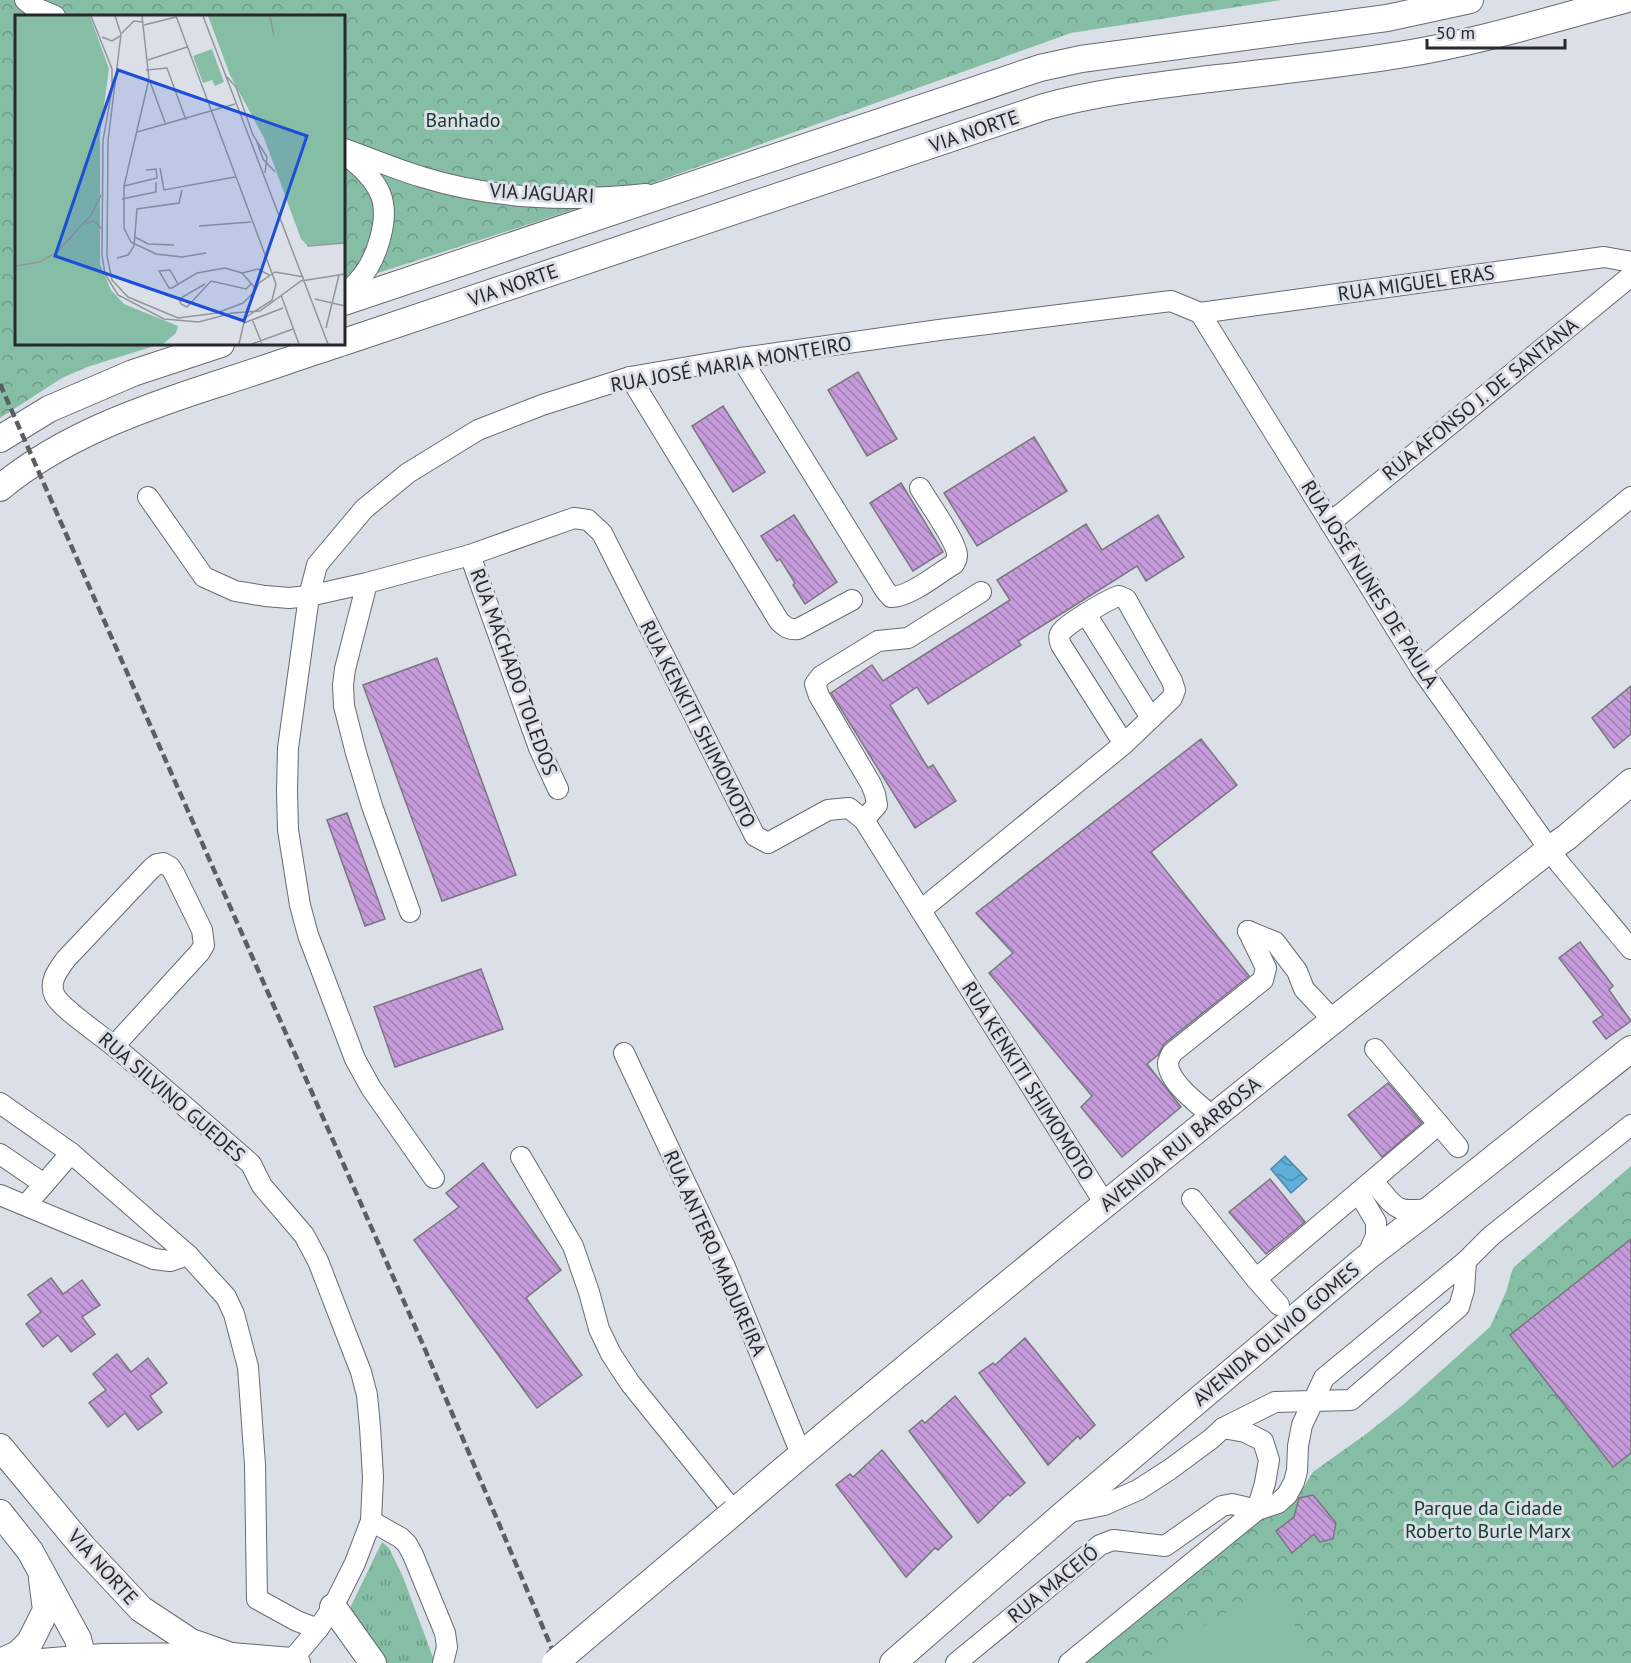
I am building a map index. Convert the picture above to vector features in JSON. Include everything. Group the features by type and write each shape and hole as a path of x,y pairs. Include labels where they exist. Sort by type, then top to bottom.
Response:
{"main road":[{"name":"VIA NORTE","path":"345,302 1060,63 1081,58 1387,18 1470,0"},
{"name":"VIA NORTE","path":"345,342 1074,99 1129,89 1400,55 1461,43 1623,0"},
{"path":"0,439 50,409 133,373 218,345"},
{"path":"0,488 63,446 136,411 335,345"},
{"name":"AVENIDA RUI BARBOSA","path":"555,1663 801,1454 1105,1204 1333,1020 1567,837 1631,782"},
{"name":"AVENIDA OLIVIO GOMES","path":"893,1663 1065,1513 1366,1258 1631,1049"},
{"name":"VIA NORTE","path":"0,1447 83,1547 141,1609 191,1642 231,1656"},
{"path":"0,1513 30,1551 78,1639 83,1661"},
{"path":"0,1662 18,1654 30,1642 46,1610 42,1573"},
{"path":"333,1607 373,1663"},
{"path":"29,1663 231,1656 294,1662"}],"street":[{"path":"25,0 34,7 53,15"},
{"name":"VIA JAGUARI","path":"345,151 422,177 513,196 577,197 641,195 676,191"},
{"name":"VIA JAGUARI","path":"345,152 375,184 381,194 384,214 378,245 370,263 360,280 345,292"},
{"name":"RUA MIGUEL ERAS","path":"1200,313 1604,257 1631,262"},
{"name":"RUA AFONSO J. DE SANTANA","path":"1330,523 1631,276"},
{"name":"RUA JOSÉ MARIA MONTEIRO","path":"434,1178 370,1088 355,1059 308,934 300,905 288,830 288,748 309,596 317,565 364,509 408,473 478,430 542,405 630,377 741,358 939,330 1171,301 1200,313"},
{"name":"RUA JOSÉ NUNES DE PAULA","path":"1200,313 1421,669 1560,864 1631,949"},
{"path":"741,358 891,597 899,597 909,592 954,564 957,559 953,542 920,488"},
{"path":"630,377 778,621 791,630 798,629 852,600"},
{"name":"RUA KENKITI SHIMOMOTO","path":"148,497 204,577 235,591 289,598 309,596 367,583 470,555 574,518 588,520 602,533 755,836 768,843 828,810 849,808 864,820 1105,1204"},
{"path":"1421,669 1631,497"},
{"name":"RUA MACHADO TOLEDOS","path":"470,555 539,748 558,789"},
{"path":"367,583 345,669 344,706 372,806 410,912"},
{"path":"864,820 877,805 875,795 871,784 819,696 815,684 821,676 878,641 908,638 981,592"},
{"path":"921,910 1124,744 1172,698 1175,690 1173,681 1126,599 1119,596 1086,614 1061,632 1059,638 1061,645 1124,744"},
{"path":"1086,614 1151,718"},
{"name":"RUA SILVINO GUEDES","path":"114,1046 204,945 202,930 174,873 163,863 151,869 66,959 56,972 52,984 55,996 64,1006 251,1164 262,1186 304,1235 318,1261 361,1372 367,1395 373,1476 370,1521 355,1563 333,1607 294,1662"},
{"path":"1213,1117 1180,1088 1170,1072 1168,1062 1172,1053 1263,980 1266,968 1248,931 1275,942 1297,971 1304,989 1333,1020"},
{"path":"1375,1048 1458,1147"},
{"name":"RUA ANTERO MADUREIRA","path":"624,1053 725,1267 801,1454"},
{"path":"0,1103 71,1153 188,1255 226,1297 234,1314 248,1366 255,1465 257,1599 297,1621 318,1629"},
{"path":"1256,1279 1439,1124"},
{"path":"1069,1663 1257,1510 1278,1503 1287,1495 1297,1471 1302,1425 1324,1378 1466,1261 1491,1236 1631,1125"},
{"path":"26,1205 71,1153"},
{"path":"0,1154 44,1184"},
{"path":"521,1157 573,1246 599,1329 610,1354 630,1383 734,1512"},
{"path":"1366,1187 1396,1208 1408,1211 1430,1209"},
{"path":"1366,1187 1376,1222 1376,1236 1366,1258"},
{"path":"0,1195 154,1259 170,1261 188,1255"},
{"path":"1192,1199 1279,1305"},
{"path":"1065,1513 1104,1505 1138,1490 1169,1470 1222,1428 1275,1402 1351,1400 1459,1306 1464,1290 1466,1261"},
{"path":"1222,1428 1245,1432 1263,1441 1269,1460 1257,1510"},
{"name":"RUA MACEIÓ","path":"956,1663 1100,1545 1113,1540 1165,1546 1222,1506 1232,1504 1257,1510"},
{"path":"370,1521 401,1538 413,1554 446,1633 447,1647 443,1663"}],"green space":[{"name":"Banhado","path":"0,0 1281,0 1071,33 622,194 345,284 345,15 15,15 15,345 158,345 87,367 62,378 0,418"},
{"name":"Parque da Cidade Roberto Burle Marx","path":"1631,1166 1631,1663 1073,1663 1256,1512 1278,1508 1298,1496 1313,1472 1404,1404 1490,1327 1506,1292 1513,1268"},
{"path":"382,1542 389,1548 403,1577 434,1660 432,1663 381,1663 347,1614"},
{"path":"1274,1587 1316,1663 1137,1663"}],"water":[{"path":"1285,1156 1307,1179 1291,1193 1271,1169"}],"building":[{"path":"858,372 897,439 867,456 828,390"},
{"path":"723,406 765,472 733,492 692,426"},
{"path":"1034,437 1067,491 977,546 944,493"},
{"path":"901,483 943,552 913,571 870,503"},
{"path":"794,515 837,582 805,604 780,559 777,561 761,536"},
{"path":"1158,515 1184,557 1146,581 1137,566 1018,641 1021,645 928,704 917,687 890,705 928,768 933,765 956,801 915,828 831,693 872,665 883,681 1010,600 997,580 1086,524 1102,550"},
{"path":"437,658 516,875 442,901 363,685"},
{"path":"1631,686 1631,734 1614,748 1592,718"},
{"path":"1201,739 1237,785 1151,852 1249,976 1164,1044 1158,1055 1147,1064 1181,1107 1122,1157 1081,1107 1092,1096 989,973 1013,953 976,913"},
{"path":"347,813 385,919 365,926 327,820"},
{"path":"1580,942 1613,986 1609,990 1631,1021 1606,1039 1593,1022 1603,1015 1559,958"},
{"path":"481,969 503,1029 395,1067 374,1007"},
{"path":"1388,1083 1422,1123 1382,1157 1348,1115"},
{"path":"483,1163 561,1270 526,1298 582,1375 537,1408 414,1240 459,1207 446,1193"},
{"path":"1270,1179 1305,1222 1266,1254 1229,1212"},
{"path":"1631,1239 1631,1453 1613,1467 1510,1335"},
{"path":"51,1278 63,1294 82,1280 100,1305 82,1317 95,1334 71,1352 58,1335 43,1347 26,1324 41,1312 28,1295"},
{"path":"1025,1338 1095,1425 1080,1439 1078,1436 1048,1465 979,1373 993,1363 995,1365"},
{"path":"117,1354 131,1372 148,1358 167,1383 150,1396 162,1412 138,1430 125,1413 108,1427 89,1403 106,1390 93,1374"},
{"path":"955,1396 1025,1483 1010,1496 1008,1494 978,1523 909,1431 922,1420 925,1423"},
{"path":"882,1450 952,1537 938,1550 935,1548 906,1577 836,1485 850,1474 853,1477"},
{"path":"1313,1495 1336,1523 1333,1539 1320,1542 1314,1534 1292,1553 1276,1531 1294,1517 1299,1498"}],"railway":[{"path":"0,384 424,1347 558,1663"}]}
